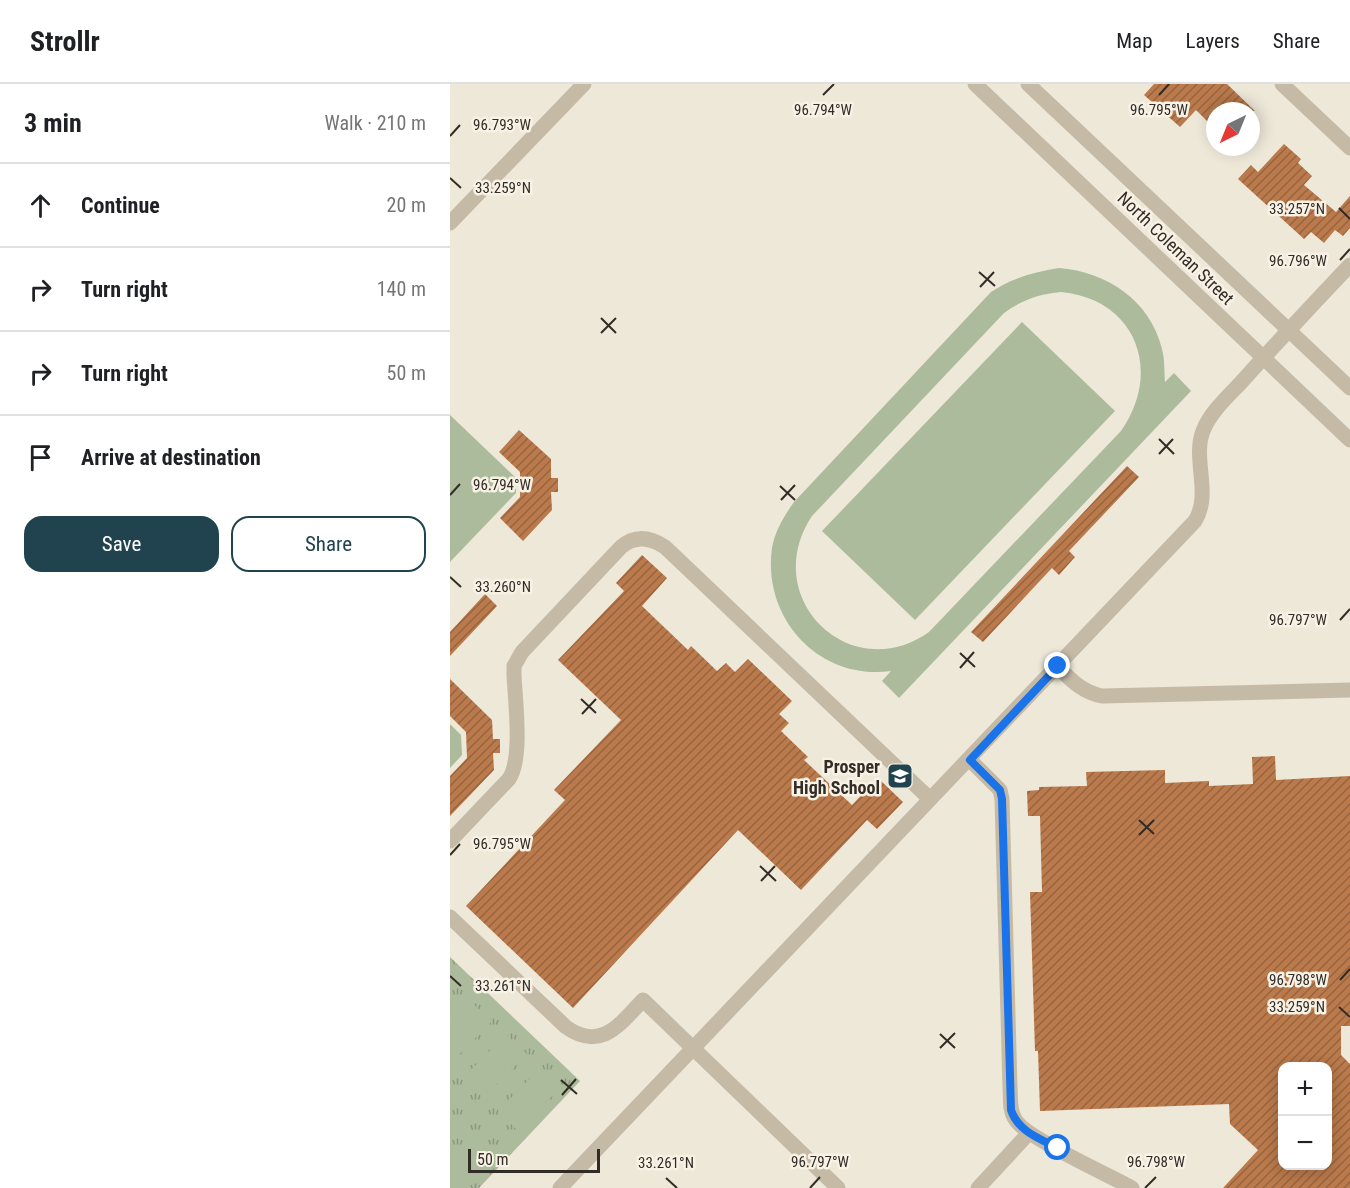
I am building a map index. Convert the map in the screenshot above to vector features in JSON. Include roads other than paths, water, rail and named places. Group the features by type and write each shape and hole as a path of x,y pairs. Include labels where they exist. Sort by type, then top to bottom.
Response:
{"street":[{"path":"450,223 584,84"},
{"name":"North Coleman Street","path":"975,84 1350,440"},
{"name":"North Coleman Street","path":"1028,84 1350,388"},
{"path":"1282,84 1350,148"},
{"path":"560,1188 930,799 970,760 1195,521 1202,497 1202,433 1212,415 1350,265"},
{"path":"450,841 509,778 515,766 517,750 514,666 522,652 626,542 638,538 650,540 665,547 930,799"},
{"path":"1058,666 1079,687 1090,694 1102,696 1350,690"},
{"path":"970,760 1000,790 1002,799 1011,1110 1019,1126 1029,1133 1132,1188"},
{"path":"450,916 575,1033 590,1038 606,1034 643,1000 838,1188"},
{"path":"978,1188 1029,1133"}],"place":[{"name":"Prosper High School","path":"900,776"}]}
